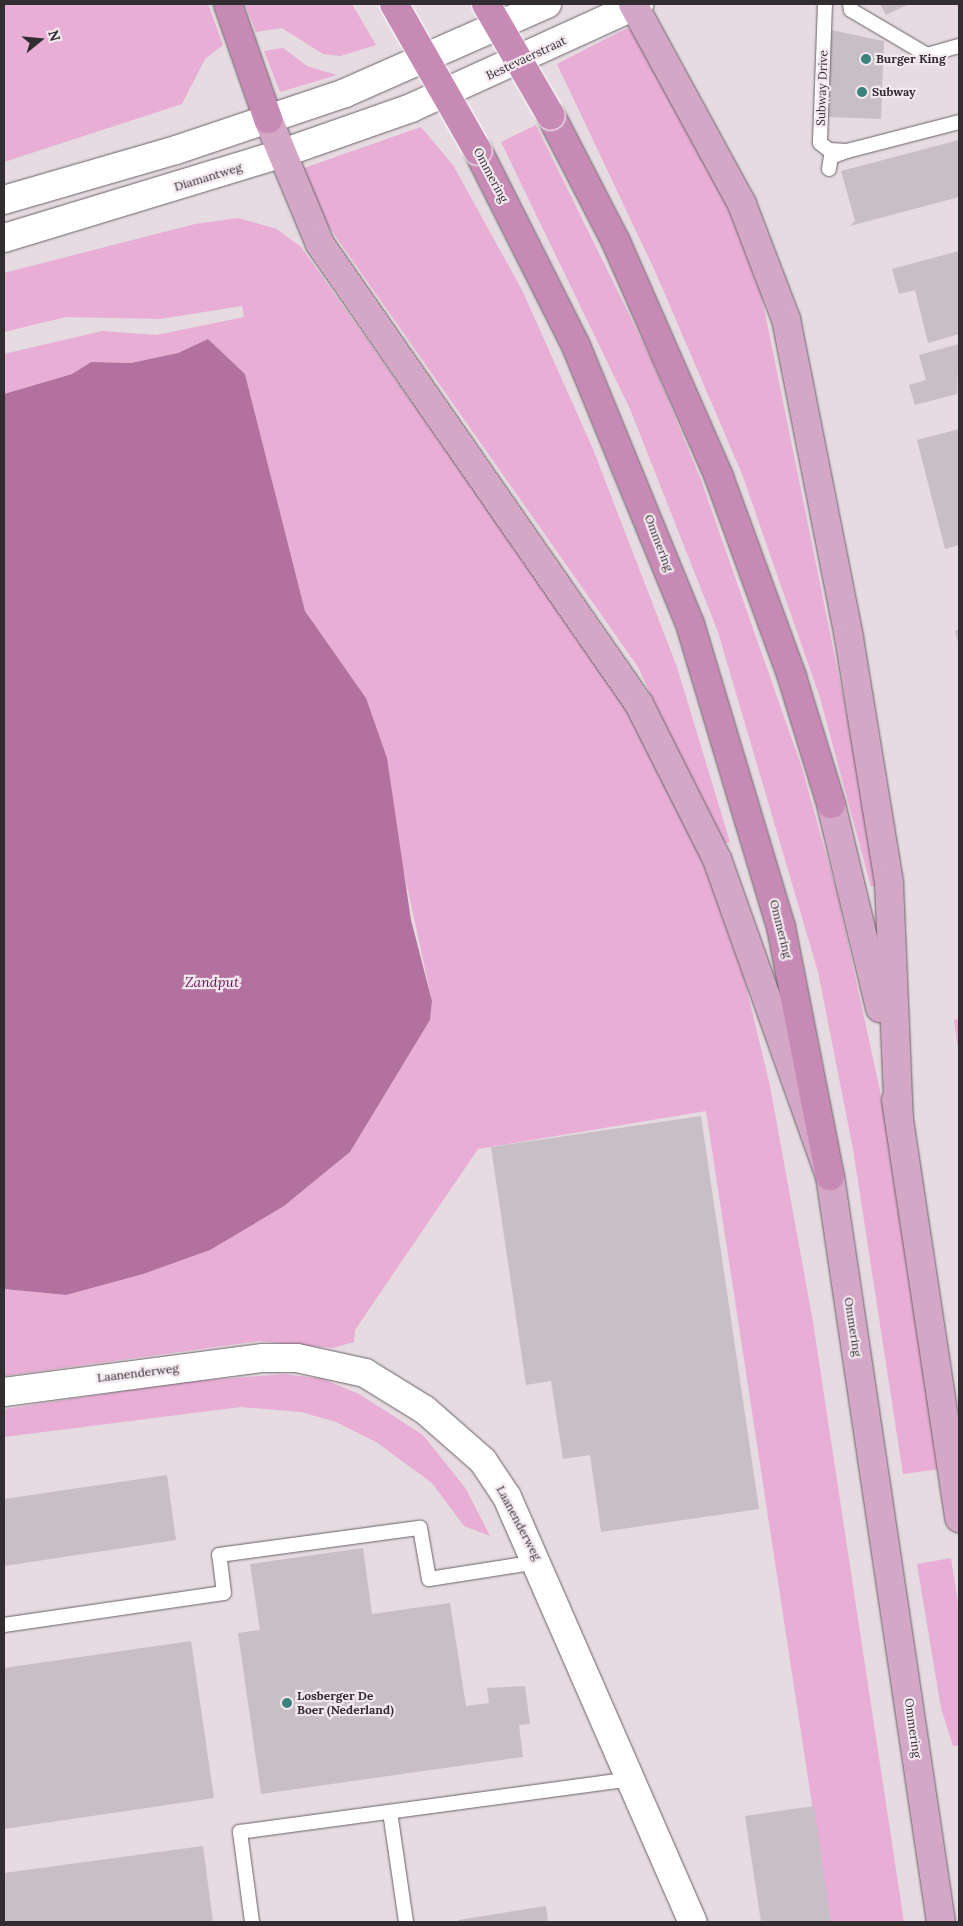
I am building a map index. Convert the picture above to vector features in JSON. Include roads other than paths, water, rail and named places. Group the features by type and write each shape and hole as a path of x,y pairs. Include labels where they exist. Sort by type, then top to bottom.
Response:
{"highway":[{"path":"228,4 268,119"},
{"name":"Ommering","path":"394,4 478,151 576,346 690,624 781,927 830,1176"},
{"path":"486,4 551,116 616,242 719,477 792,677 831,804"}],"main road":[{"path":"635,5 742,204 786,319 849,638 889,883 899,1118"},
{"path":"268,119 280,154 320,244 539,555 660,741 717,859 830,1176"},
{"path":"831,804 874,973 899,1118 959,1518"},
{"name":"Ommering","path":"830,1176 941,1922"}],"street":[{"path":"4,200 268,119 394,74 547,4"},
{"name":"Bestevaerstraat","path":"411,108 635,5"},
{"name":"Diamantweg","path":"4,238 280,154 411,108"},
{"name":"Laanenderweg","path":"4,1392 263,1358 344,1365 425,1410 482,1461 507,1497 539,1562 630,1779 693,1922"}],"lane":[{"name":"Subway Drive","path":"825,4 820,143 829,150 847,151"},
{"path":"850,4 852,10 927,55 959,46"},
{"path":"829,170 831,157 847,151 959,122"},
{"path":"4,1626 224,1593 219,1554 420,1528 429,1579 539,1562"},
{"path":"252,1922 240,1832 630,1779"},
{"path":"390,1812 406,1922"}],"water":[{"name":"Zandput","path":"208,339 245,374 305,611 366,698 387,758 411,920 432,1001 430,1020 350,1152 284,1206 210,1250 143,1274 66,1295 4,1289 4,394 72,374 91,362 131,363 178,353"}],"place":[{"name":"Burger King","path":"866,59"},
{"name":"Subway","path":"862,92"},
{"name":"Losberger De Boer (Nederland)","path":"287,1703"}]}
